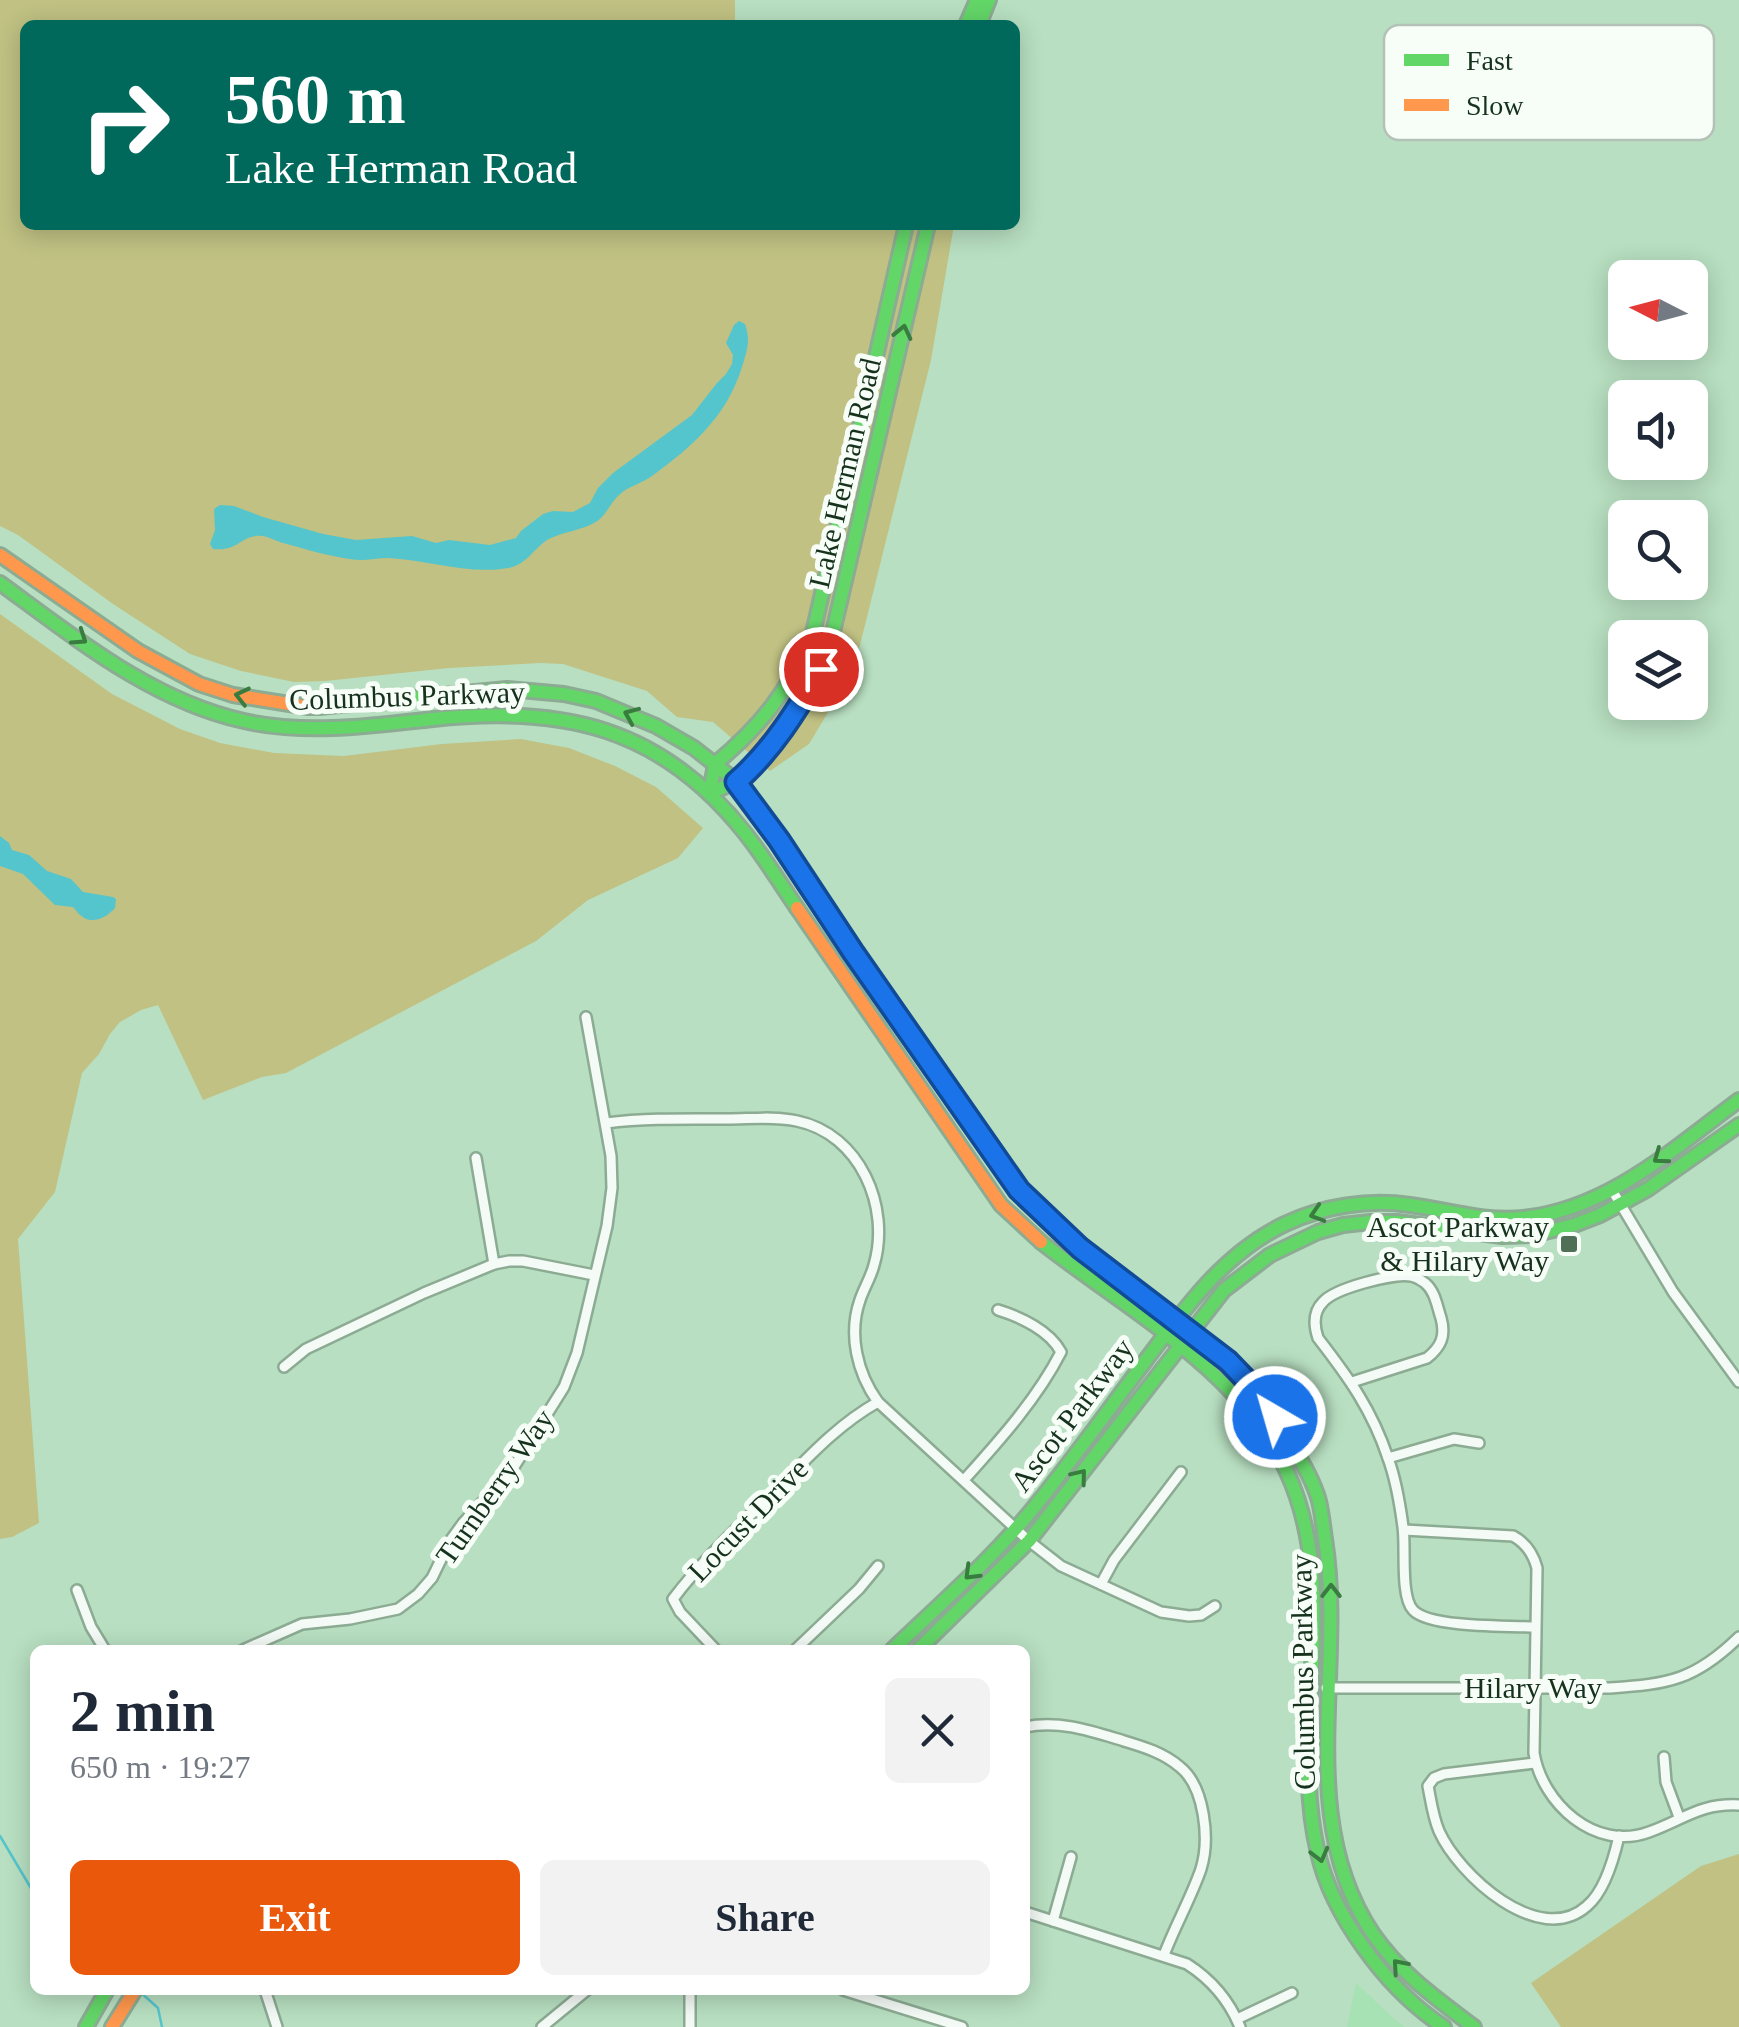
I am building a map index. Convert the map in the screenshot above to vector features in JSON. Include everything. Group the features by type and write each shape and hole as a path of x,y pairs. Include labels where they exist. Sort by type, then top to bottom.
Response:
{"main road":[{"name":"Lake Herman Road","path":"715,764 770,712 814,633 905,230"},
{"name":"Lake Herman Road","path":"710,792 736,782 774,742 795,714 829,649 927,230"},
{"name":"Columbus Parkway","path":"0,555 138,652 199,684 234,695 308,707 507,689 564,694 596,701 656,726 694,748 736,782 1019,1190 1080,1248 1228,1361 1275,1417 1304,1466 1318,1500 1331,1575 1328,1790 1339,1860 1355,1904 1375,1937 1412,1981 1474,2027"},
{"name":"Columbus Parkway","path":"0,582 171,697 240,720 302,729 490,715 549,716 608,730 640,744 694,777 710,792 746,834 1001,1205 1039,1241 1208,1370 1241,1401 1286,1470 1312,1559 1310,1761 1315,1841 1333,1898 1352,1932 1385,1976 1429,2018 1444,2027"},
{"path":"710,792 715,764"},
{"name":"Ascot Parkway","path":"897,1645 1016,1529 1217,1273 1282,1225 1326,1210 1385,1203 1472,1216 1522,1218 1566,1209 1612,1190 1739,1100"},
{"name":"Ascot Parkway","path":"923,1645 1028,1541 1224,1290 1250,1266 1298,1238 1333,1226 1396,1222 1482,1236 1523,1236 1577,1225 1622,1206 1739,1125"},
{"path":"86,2027 104,1995"},
{"path":"112,2027 131,1995"}],"street":[{"name":"Turnberry Way","path":"254,1645 302,1624 398,1609 418,1594 432,1578 450,1541 512,1470 564,1387 607,1226 612,1188 612,1156 586,1018"},
{"path":"606,1123 641,1118 796,1121 814,1126 846,1147 872,1187 878,1210 875,1264 858,1306 854,1333 862,1376 878,1402 1028,1541 1061,1566 1161,1612 1201,1615 1215,1606"},
{"path":"476,1158 494,1264"},
{"path":"1612,1190 1673,1292 1739,1382"},
{"path":"284,1367 306,1349 494,1264 523,1261 594,1274"},
{"path":"1352,1382 1427,1358 1436,1351 1443,1327 1432,1292 1423,1281 1413,1276 1388,1278 1334,1293 1319,1306 1315,1321 1318,1338 1367,1407 1388,1458 1404,1530 1407,1598 1414,1611 1446,1623 1535,1627"},
{"path":"964,1480 999,1441 1061,1352 1029,1323 998,1310"},
{"name":"Locust Drive","path":"711,1645 673,1599 714,1552 826,1440 878,1402"},
{"path":"1388,1458 1454,1439 1479,1443"},
{"path":"1101,1584 1114,1560 1181,1472"},
{"path":"1404,1530 1512,1536 1532,1552 1537,1568 1533,1732 1536,1763 1548,1793 1568,1815 1596,1830 1620,1836 1648,1833 1710,1807 1739,1805"},
{"path":"800,1645 878,1566"},
{"path":"76,1590 102,1645"},
{"name":"Hilary Way","path":"1313,1688 1652,1685 1680,1679 1705,1667 1739,1637"},
{"path":"1030,1726 1046,1723 1074,1726 1160,1753 1184,1769 1198,1795 1206,1836 1202,1866 1164,1955"},
{"path":"1664,1757 1664,1771 1679,1817"},
{"path":"1536,1763 1444,1774 1428,1786 1440,1833 1450,1851 1480,1884 1532,1916 1546,1919 1574,1915 1588,1906 1600,1889 1620,1836"},
{"path":"1054,1921 1071,1857"},
{"path":"1030,1914 1187,1964 1202,1973 1229,2004 1239,2023 1292,1993"},
{"path":"267,1995 277,2027"},
{"path":"542,2027 581,1995"},
{"path":"690,1995 690,2027"},
{"path":"858,1995 962,2027"}],"shaded area":[{"path":"0,0 735,0 735,20 20,20 20,230 953,230 931,360 854,669 809,744 770,771 713,722 677,717 647,691 563,664 449,668 294,682 241,671 190,654 0,526"},
{"path":"0,614 112,694 180,729 220,743 274,753 344,756 521,739 569,748 615,766 656,787 703,828 678,858 588,900 536,941 286,1073 262,1077 203,1100 158,1005 120,1022 82,1073 55,1192 18,1239 39,1523 0,1539"},
{"path":"1739,1854 1739,2027 1561,2027 1531,1983 1701,1866"},
{"path":"1356,1983 1395,2020 1405,2027 1347,2027"}],"water":[{"path":"739,321 745,324 748,336 742,367 727,401 706,429 667,465 623,492 598,520 551,538 515,566 478,570 388,558 355,560 262,536 222,549 213,549 210,544 215,530 214,509 220,505 356,540 412,536 436,543 449,540 490,545 516,538 543,514 573,512 590,503 613,473 692,415 732,364 733,355 726,343"},
{"path":"0,836 12,850 29,855 47,871 71,879 83,892 113,897 115,908 92,920 73,907 55,905 23,874 0,866"}],"waterway":[{"path":"0,1836 30,1887"},
{"path":"143,1995 158,2008 162,2027"}],"traffic: fast":[{"path":"968,20 977,0"},
{"path":"981,20 989,0"},
{"path":"710,793 715,764 773,705 813,633 905,230"},
{"path":"710,793 739,779 768,753 803,703 829,649 927,230"},
{"path":"0,583 85,645 146,683 210,712 244,721 314,728 525,716 606,731 679,768 713,797 752,842 797,908"},
{"path":"319,707 507,689 564,694 596,701 656,726 694,748 736,781 983,1138"},
{"path":"897,1645 1019,1525 1191,1302 1224,1266 1263,1236 1330,1208 1362,1204 1394,1203 1494,1218 1554,1212 1583,1203 1638,1174 1739,1100"},
{"path":"923,1645 1029,1541 1224,1290 1270,1255 1318,1232 1370,1222 1502,1236 1532,1235 1574,1225 1648,1189 1739,1125"},
{"path":"1041,1242 1211,1372 1267,1436 1287,1472 1303,1518 1311,1565 1314,1613 1308,1758 1310,1806 1321,1866 1342,1914 1372,1959 1410,2001 1444,2027"},
{"path":"1288,1439 1313,1485 1322,1520 1330,1588 1329,1792 1335,1841 1349,1889 1373,1934 1395,1961 1474,2027"},
{"path":"86,2027 104,1995"}],"traffic: slow":[{"path":"0,555 138,651 199,684 233,695 319,707"},
{"path":"797,908 1001,1205 1041,1242"},
{"path":"983,1138 1019,1190 1080,1248 1228,1361 1252,1385 1288,1439"},
{"path":"112,2027 132,1995"}],"place":[{"name":"Ascot Parkway & Hilary Way","path":"1569,1244"}],"route":[{"path":"821,669 774,742 736,782 1019,1190 1080,1248 1228,1361 1275,1417"}]}
